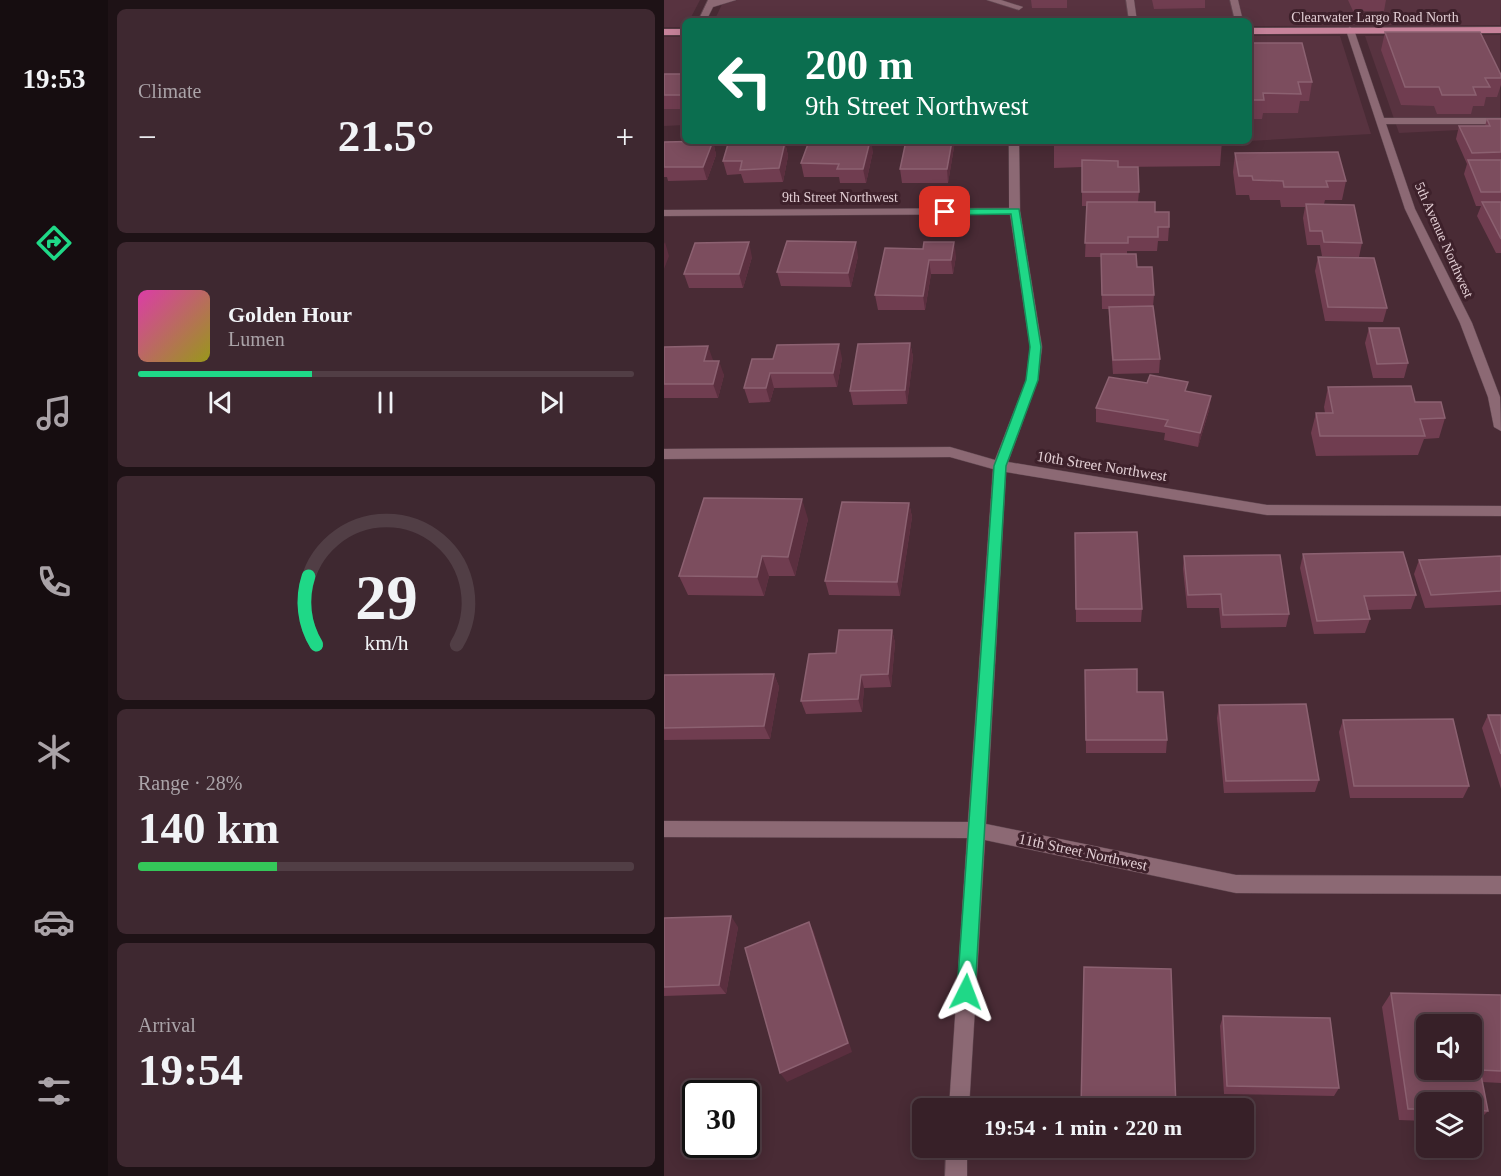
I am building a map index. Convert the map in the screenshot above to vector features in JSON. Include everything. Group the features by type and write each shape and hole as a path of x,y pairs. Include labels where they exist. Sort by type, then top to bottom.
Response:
{"main road":[{"name":"Clearwater Largo Road North","path":"1252,31 1501,30"},
{"path":"664,32 682,32"}],"street":[{"path":"704,18 711,3 732,0"},
{"path":"991,0 1019,7"},
{"path":"1130,0 1133,18"},
{"path":"1234,0 1238,18"},
{"name":"5th Avenue Northwest","path":"1350,30 1410,209 1466,323 1494,397 1501,427"},
{"path":"1381,121 1501,121"},
{"path":"961,1098 1000,466 1032,380 1036,347 1015,211 1014,144"},
{"name":"9th Street Northwest","path":"664,213 1015,211"},
{"name":"10th Street Northwest","path":"664,454 950,452 1000,466 1267,510 1501,511"},
{"name":"11th Street Northwest","path":"664,830 976,830 1236,884 1501,885"},
{"path":"956,1176 957,1158"}],"shaded area":[{"path":"664,0 700,0 691,18 682,18 682,27 664,27"},
{"path":"724,0 1501,0 1500,25 1252,26 1252,18 715,18"},
{"path":"1500,35 1500,128 1399,133 1365,36"},
{"path":"1252,36 1340,36 1371,134 1252,141"},
{"path":"664,37 682,37 682,125 664,126"}],"building":[{"path":"1385,32 1480,32 1501,78 1485,78 1490,87 1473,87 1476,95 1442,95 1439,87 1405,87"},
{"path":"1252,43 1302,43 1312,82 1298,82 1301,94 1263,93 1264,100 1252,100"},
{"path":"664,74 682,74 682,95 664,95"},
{"path":"1487,119 1501,119 1501,152 1472,153 1459,126 1490,126"},
{"path":"664,142 712,144 703,167 664,167"},
{"path":"728,144 785,144 779,168 740,170 742,161 723,161"},
{"path":"808,144 869,144 863,169 837,169 839,164 801,163"},
{"path":"905,144 951,144 947,169 900,169"},
{"path":"1338,152 1346,181 1326,181 1328,187 1284,187 1283,181 1253,180 1252,176 1239,176 1235,153"},
{"path":"1082,160 1118,161 1118,167 1138,167 1139,192 1082,192"},
{"path":"1468,160 1501,160 1501,192 1481,192"},
{"path":"1087,202 1155,202 1155,212 1169,212 1169,227 1158,227 1158,237 1128,237 1128,243 1085,243"},
{"path":"1482,202 1501,202 1501,239"},
{"path":"1306,204 1354,205 1362,243 1324,242 1322,231 1310,231"},
{"path":"787,241 856,242 848,273 777,272"},
{"path":"749,242 739,274 684,274 695,243"},
{"path":"924,242 954,242 951,260 929,260 923,296 875,295 885,248 923,249"},
{"path":"1101,254 1136,254 1137,267 1152,267 1154,295 1102,295"},
{"path":"1318,257 1374,258 1387,308 1328,307"},
{"path":"1153,306 1160,359 1113,360 1109,307"},
{"path":"1369,328 1399,328 1408,363 1377,364"},
{"path":"910,343 905,390 850,391 858,344"},
{"path":"839,344 833,373 770,373 766,388 744,388 752,359 773,359 777,345"},
{"path":"708,346 704,361 719,361 713,384 664,384 664,347"},
{"path":"1150,375 1188,382 1185,391 1211,396 1200,433 1165,426 1168,420 1096,408 1109,377 1147,383"},
{"path":"1411,386 1415,402 1441,402 1445,418 1420,419 1425,436 1320,436 1316,413 1333,413 1328,387"},
{"path":"704,498 802,499 788,557 762,556 757,577 679,576"},
{"path":"842,502 909,503 897,582 825,581"},
{"path":"1137,532 1142,609 1076,609 1075,533"},
{"path":"1403,552 1416,595 1364,596 1370,619 1317,621 1303,554"},
{"path":"1280,555 1289,614 1223,615 1221,594 1188,595 1184,556"},
{"path":"1501,556 1501,591 1431,595 1419,560"},
{"path":"839,630 892,630 888,674 861,675 858,699 801,701 809,654 836,653"},
{"path":"1137,669 1137,692 1163,692 1167,740 1086,740 1085,670"},
{"path":"774,674 764,726 664,728 664,675"},
{"path":"1306,704 1319,780 1226,781 1219,705"},
{"path":"1488,715 1501,715 1501,754"},
{"path":"1453,719 1469,786 1354,786 1343,720"},
{"path":"731,916 719,985 664,987 664,918"},
{"path":"809,922 848,1043 780,1073 745,948"},
{"path":"1084,967 1171,969 1176,1098 1081,1098"},
{"path":"1391,993 1501,995 1501,1071 1482,1070 1482,1014 1416,1014 1416,1080 1482,1080 1488,1111 1482,1111 1482,1092 1416,1092 1416,1109 1408,1109"},
{"path":"1223,1016 1330,1018 1339,1088 1227,1086"}],"route":[{"path":"945,212 1015,211 1036,347 1032,380 1000,466 966,992"}]}
